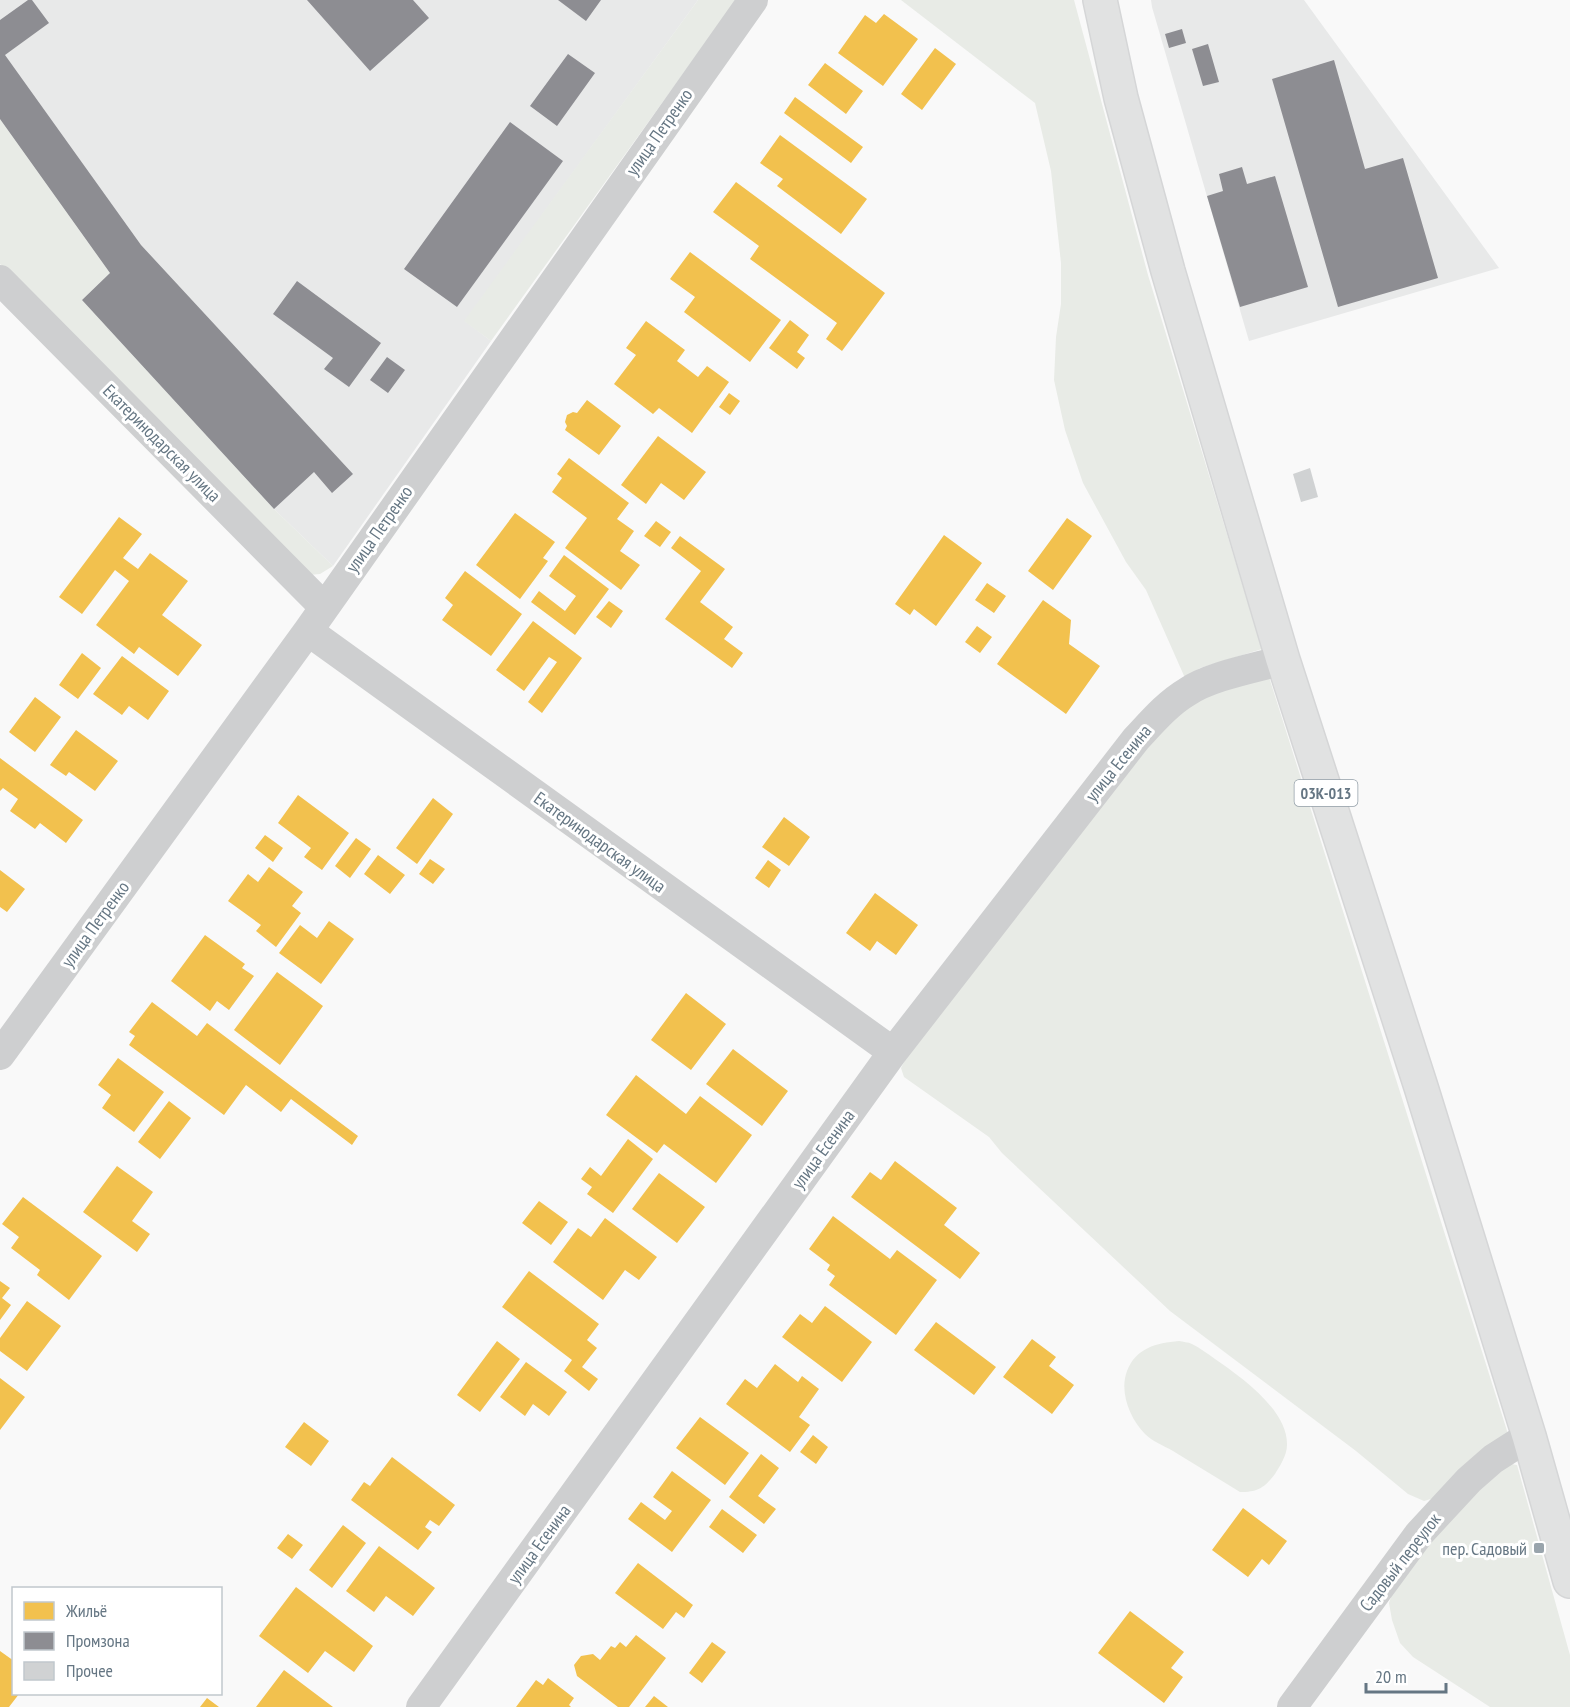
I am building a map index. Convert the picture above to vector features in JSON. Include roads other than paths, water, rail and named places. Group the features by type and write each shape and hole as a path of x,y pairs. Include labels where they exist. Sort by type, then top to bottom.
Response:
{"main road":[{"name":"03К-013","path":"1100,0 1121,98 1168,271 1283,660 1421,1087 1529,1436 1570,1581"}],"street":[{"name":"улица Петренко","path":"0,1055 316,619 753,0"},
{"name":"Екатеринодарская улица","path":"0,280 316,619 893,1052"},
{"name":"улица Есенина","path":"421,1707 893,1052 1136,739 1177,699 1203,683 1283,660"},
{"name":"Садовый переулок","path":"1292,1707 1419,1534 1469,1480 1493,1459 1529,1436"}],"place":[{"name":"пер. Садовый","path":"1539,1548"}]}
